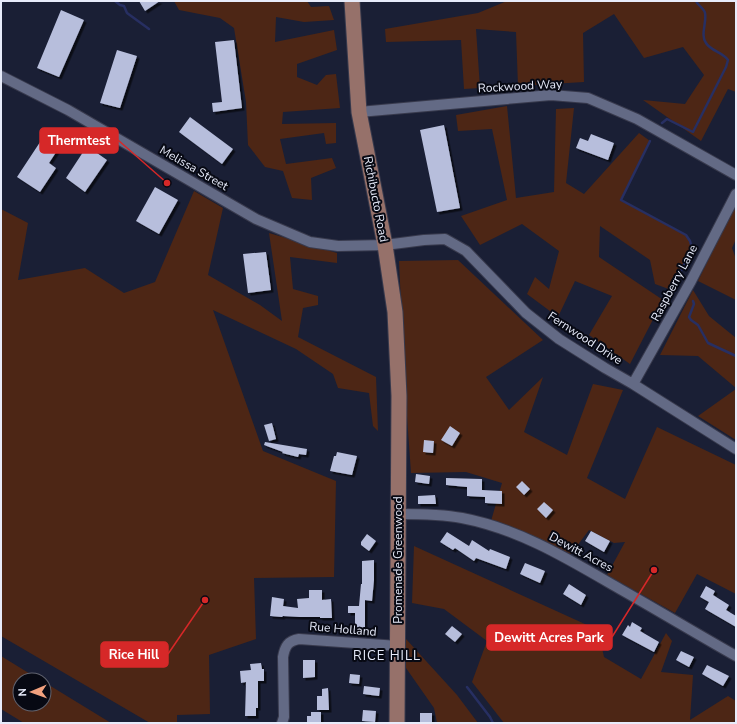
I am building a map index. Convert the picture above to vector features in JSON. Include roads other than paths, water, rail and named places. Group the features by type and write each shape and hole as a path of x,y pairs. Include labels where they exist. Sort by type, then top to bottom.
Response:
{"main road":[{"name":"Richibucto Road","path":"352,1 359,112 385,245 395,312 399,396"},
{"name":"Promenade Greenwood","path":"397,723 399,396"}],"street":[{"name":"Melissa Street","path":"1,76 68,110 256,219 286,233 310,242 338,246 385,245"},
{"name":"Rockwood Way","path":"359,112 551,95 588,98 637,119 736,175"},
{"name":"Raspberry Lane","path":"634,384 691,281 736,194"},
{"name":"Fernwood Drive","path":"385,245 445,239 461,248 466,251 526,313 559,339 605,368 634,384 736,449"},
{"name":"Dewitt Acres","path":"399,514 430,514 463,518 520,535 557,553 736,656"},
{"name":"Rue Holland","path":"282,723 284,717 283,657 287,644 293,640 299,639 398,646"}],"waterway":[{"path":"115,1 124,6 127,13 149,29"},
{"path":"662,123 667,119 693,132 726,67 728,60 723,55 708,46 704,40 705,13 696,1"},
{"path":"650,141 621,200 686,235 690,241 692,248 674,285 674,291"},
{"path":"693,301 694,304 689,317 698,325 708,343 736,356"},
{"path":"467,687 493,723"}],"place":[{"name":"Thermtest","path":"167,183"},
{"name":"Dewitt Acres Park","path":"654,570"},
{"name":"Rice Hill","path":"205,600"}],"district":[{"name":"RICE HILL","path":"387,656"}]}
